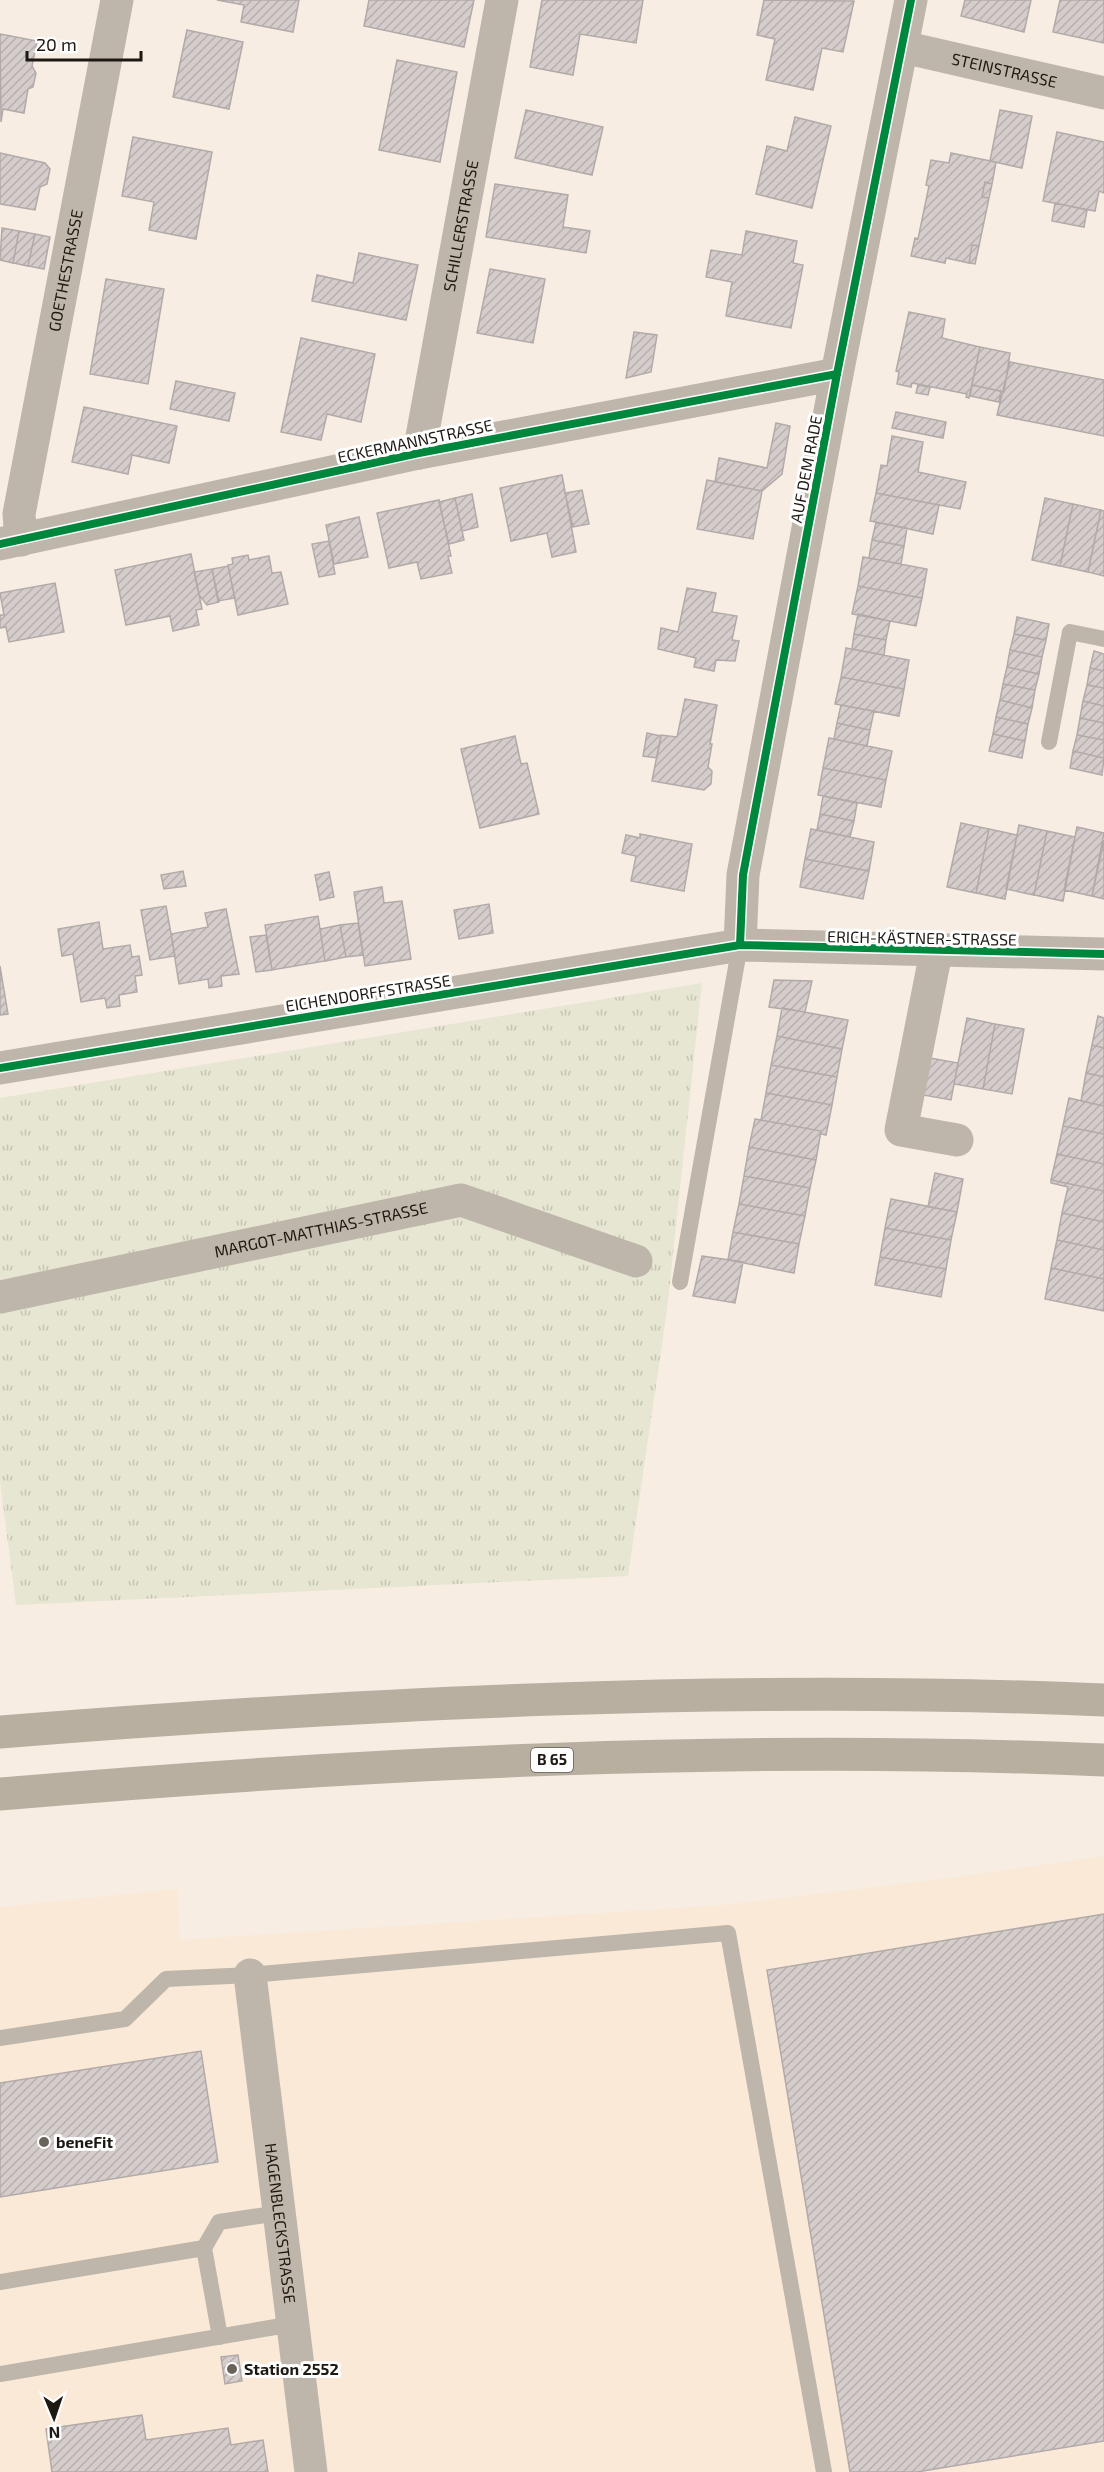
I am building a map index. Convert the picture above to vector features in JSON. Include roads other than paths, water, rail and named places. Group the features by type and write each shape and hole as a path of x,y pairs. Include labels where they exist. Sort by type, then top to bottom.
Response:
{"highway":[{"path":"0,1732 359,1706 640,1696 993,1696 1104,1700"},
{"name":"B 65","path":"0,1794 359,1768 642,1756 993,1755 1104,1760"}],"street":[{"name":"GOETHESTRASSE","path":"10,542 19,514 117,0"},
{"name":"SCHILLERSTRASSE","path":"419,453 502,0"},
{"name":"AUF DEM RADE","path":"740,945 743,875 837,374 911,0"},
{"name":"STEINSTRASSE","path":"903,47 1104,93"},
{"name":"ECKERMANNSTRASSE","path":"10,542 419,453 837,374"},
{"name":"ERICH-KÄSTNER-STRASSE","path":"740,945 936,952 1104,954"},
{"name":"EICHENDORFFSTRASSE","path":"0,1068 740,945"},
{"name":"ERICH-KÄSTNER-STRASSE","path":"936,952 901,1130 957,1140"},
{"name":"MARGOT-MATTHIAS-STRASSE","path":"0,1297 461,1200 636,1262"},
{"name":"HAGENBLECKSTRASSE","path":"250,1975 311,2472"}],"lane":[{"path":"1049,742 1070,632 1104,639"},
{"path":"680,1282 740,945"},
{"path":"0,2038 125,2019 166,1979 250,1975 728,1933 824,2472"},
{"path":"220,2337 204,2248 219,2222 279,2214"},
{"path":"0,2282 204,2248"},
{"path":"0,2374 293,2324"}],"place":[{"name":"beneFit","path":"44,2142"},
{"name":"Station 2552","path":"232,2369"}]}
